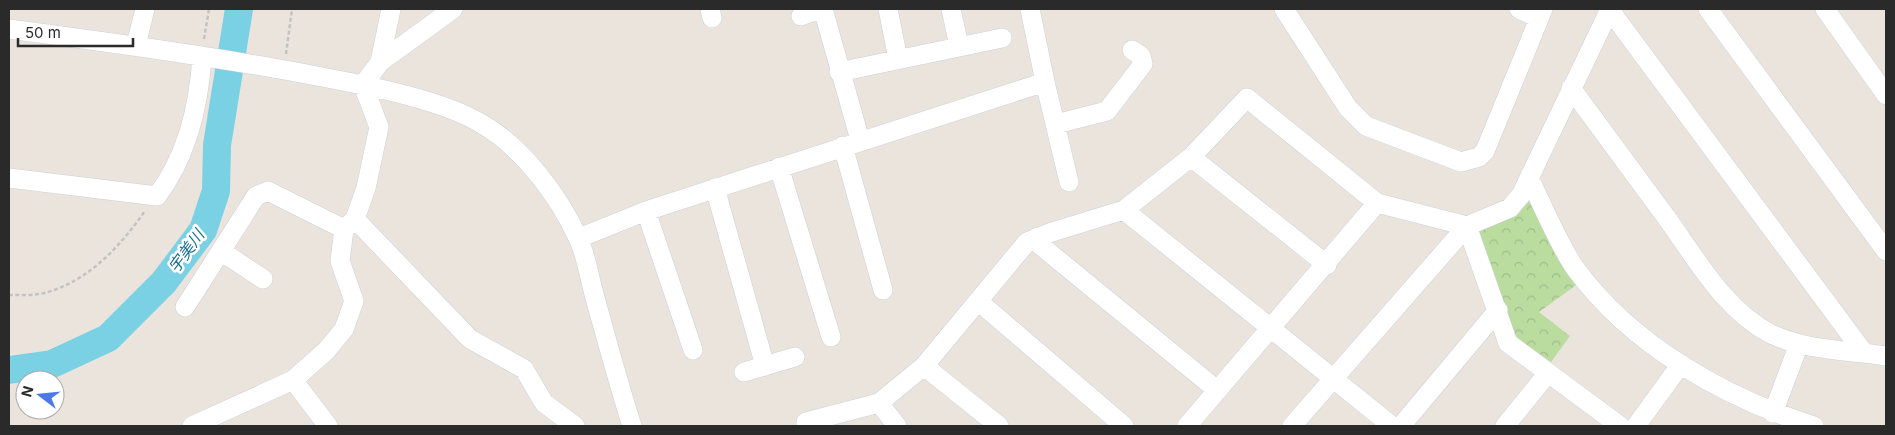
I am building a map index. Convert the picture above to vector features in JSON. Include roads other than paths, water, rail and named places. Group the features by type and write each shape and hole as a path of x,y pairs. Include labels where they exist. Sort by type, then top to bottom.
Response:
{"street":[{"path":"136,45 145,9"},
{"path":"380,62 391,9"},
{"path":"362,85 380,62 454,9"},
{"path":"801,16 819,9"},
{"path":"823,9 839,72 851,143 883,290"},
{"path":"888,9 898,60"},
{"path":"951,9 959,46"},
{"path":"1030,9 1069,182"},
{"path":"1284,9 1348,108 1366,126 1461,162 1480,157 1485,151 1541,13 1519,9"},
{"path":"1292,426 1467,226 1510,208 1530,180 1609,9 1864,352"},
{"path":"1708,9 1886,250"},
{"path":"1825,9 1886,95"},
{"path":"9,29 209,56 362,85 465,115 496,133 545,183 579,238 632,426"},
{"path":"839,72 1002,38"},
{"path":"1056,124 1107,111 1143,64 1141,56 1132,50"},
{"path":"9,178 157,196 172,176 181,156 196,110 209,56"},
{"path":"579,238 646,211 851,143 1045,82"},
{"path":"192,426 293,380 326,351 344,329 354,301 340,261 350,224 366,188 379,127 362,85"},
{"path":"1571,88 1732,304 1752,322 1772,334 1799,344 1886,356"},
{"path":"806,426 806,422 879,403 924,366 1027,242 1124,210 1191,157 1247,98 1378,203 1467,226"},
{"path":"1191,157 1327,265"},
{"path":"778,167 831,337"},
{"path":"1530,180 1574,267 1604,301 1628,324 1681,364 1733,395 1773,413 1814,426"},
{"path":"715,188 765,366"},
{"path":"185,307 256,196 268,191 350,224 408,274 470,339 524,369 544,403 575,426"},
{"path":"1187,426 1327,265 1378,203"},
{"path":"1124,210 1392,426"},
{"path":"646,211 693,350"},
{"path":"1467,226 1508,343 1620,426"},
{"path":"1038,237 1040,245 1217,390"},
{"path":"221,251 263,279"},
{"path":"978,301 1124,426"},
{"path":"1401,426 1498,310"},
{"path":"1773,413 1799,344"},
{"path":"744,372 795,357"},
{"path":"1636,426 1681,364"},
{"path":"924,366 999,426"},
{"path":"1505,426 1548,373"},
{"path":"293,380 328,426"},
{"path":"879,403 896,426"}],"waterway":[{"name":"宇美川","path":"9,370 52,364 108,338 164,282 203,230 216,191 217,145 239,9"}]}
